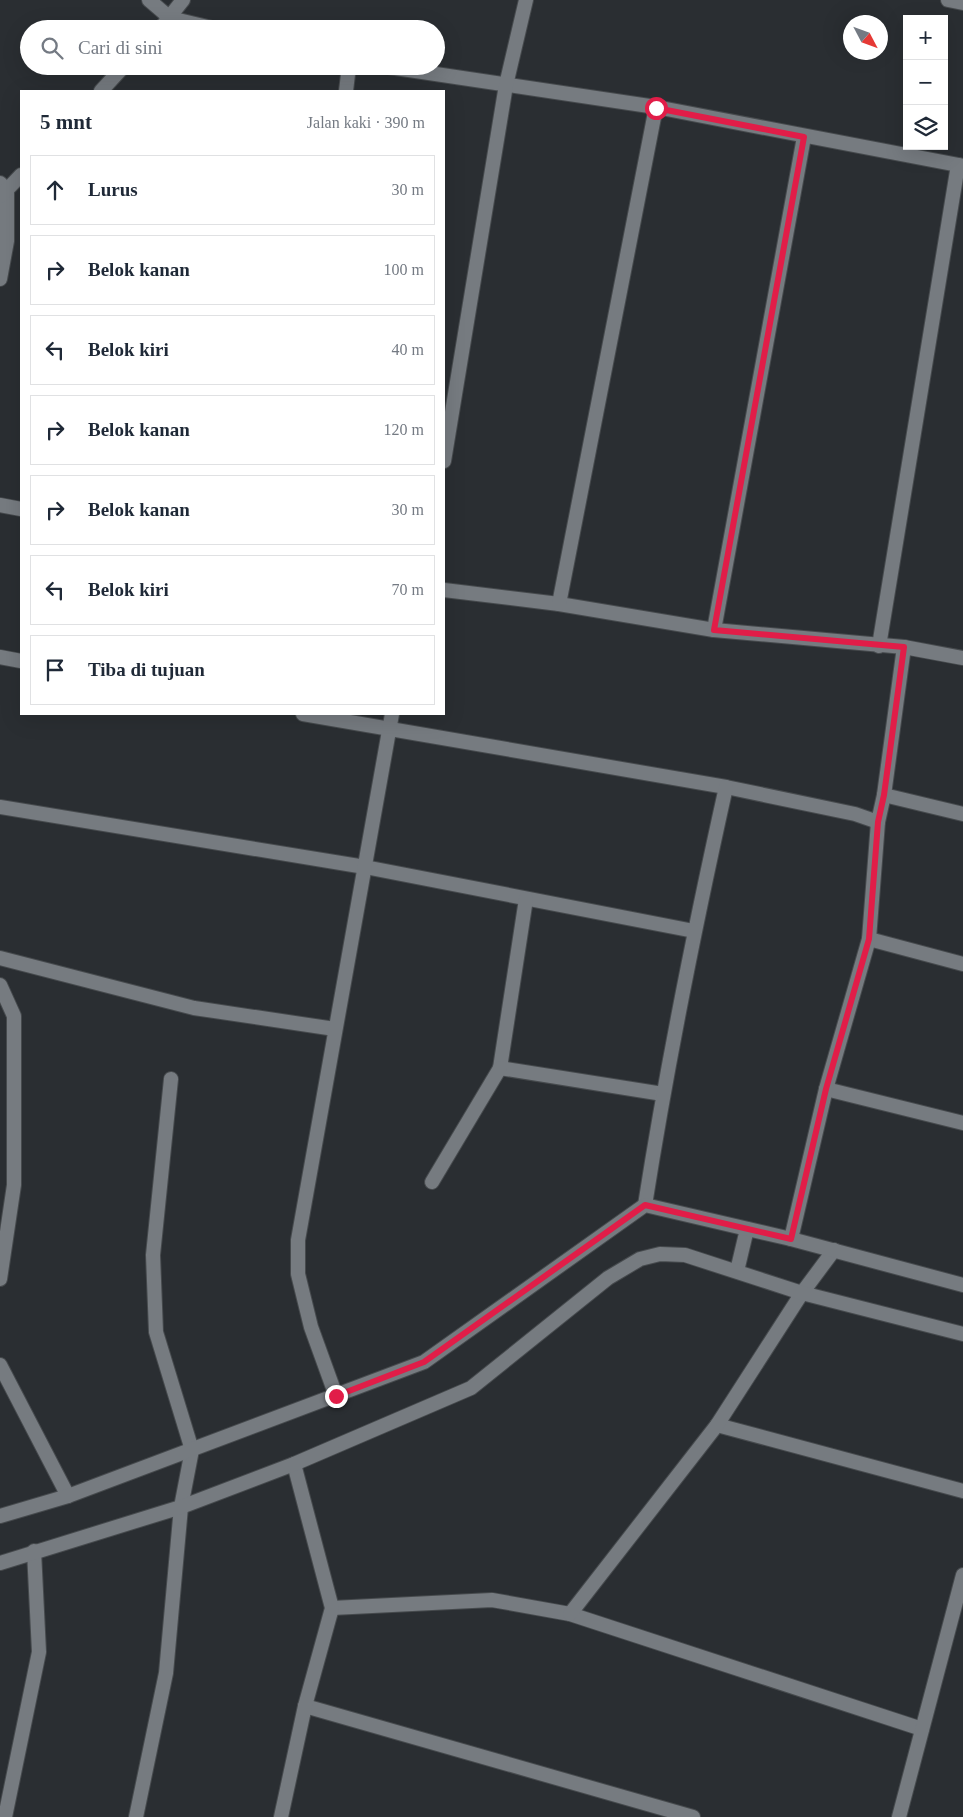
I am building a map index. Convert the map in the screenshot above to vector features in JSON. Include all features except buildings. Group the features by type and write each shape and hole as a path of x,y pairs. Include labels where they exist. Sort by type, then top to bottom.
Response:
{"street":[{"path":"149,0 170,18 178,20"},
{"path":"170,18 182,0"},
{"path":"445,455 506,85 526,0"},
{"path":"948,0 963,3"},
{"path":"101,90 115,75"},
{"path":"346,90 348,75"},
{"path":"441,75 656,108 961,166 879,646"},
{"path":"559,604 656,108"},
{"path":"714,630 804,137"},
{"path":"0,279 7,241 2,190 20,176"},
{"path":"0,504 20,508"},
{"path":"445,590 559,604 714,630 904,647 963,658"},
{"path":"791,1239 826,1089 869,939 878,822 884,795 904,647"},
{"path":"0,657 20,661"},
{"path":"308,715 726,787 854,814 878,822"},
{"path":"336,1396 311,1327 298,1274 298,1240 392,715"},
{"path":"0,1516 68,1496 424,1362 645,1205 663,1094 694,931 726,787"},
{"path":"884,795 963,814"},
{"path":"0,806 365,867 694,931"},
{"path":"432,1182 500,1068 526,899"},
{"path":"869,939 963,964"},
{"path":"0,958 194,1008 335,1029"},
{"path":"0,985 14,1016 7,1186 0,1279"},
{"path":"500,1068 663,1094"},
{"path":"136,1817 166,1673 181,1507 192,1450 156,1332 153,1255 171,1079"},
{"path":"826,1089 963,1123"},
{"path":"645,1205 791,1239 963,1285"},
{"path":"736,1271 747,1229"},
{"path":"570,1614 717,1425 802,1293 834,1250"},
{"path":"0,1563 181,1507 294,1464 471,1388 608,1278 640,1259 660,1254 685,1255 802,1293 963,1334"},
{"path":"0,1365 68,1496"},
{"path":"717,1425 963,1491"},
{"path":"281,1817 305,1706 332,1608 294,1464"},
{"path":"5,1817 39,1652 34,1551"},
{"path":"899,1817 963,1575"},
{"path":"332,1608 492,1600 570,1614 922,1729"},
{"path":"305,1706 693,1817"}],"route":[{"path":"336,1396 424,1362 645,1205 791,1239 826,1089 869,939 878,822 884,795 904,647 714,630 804,137 656,108"}]}
